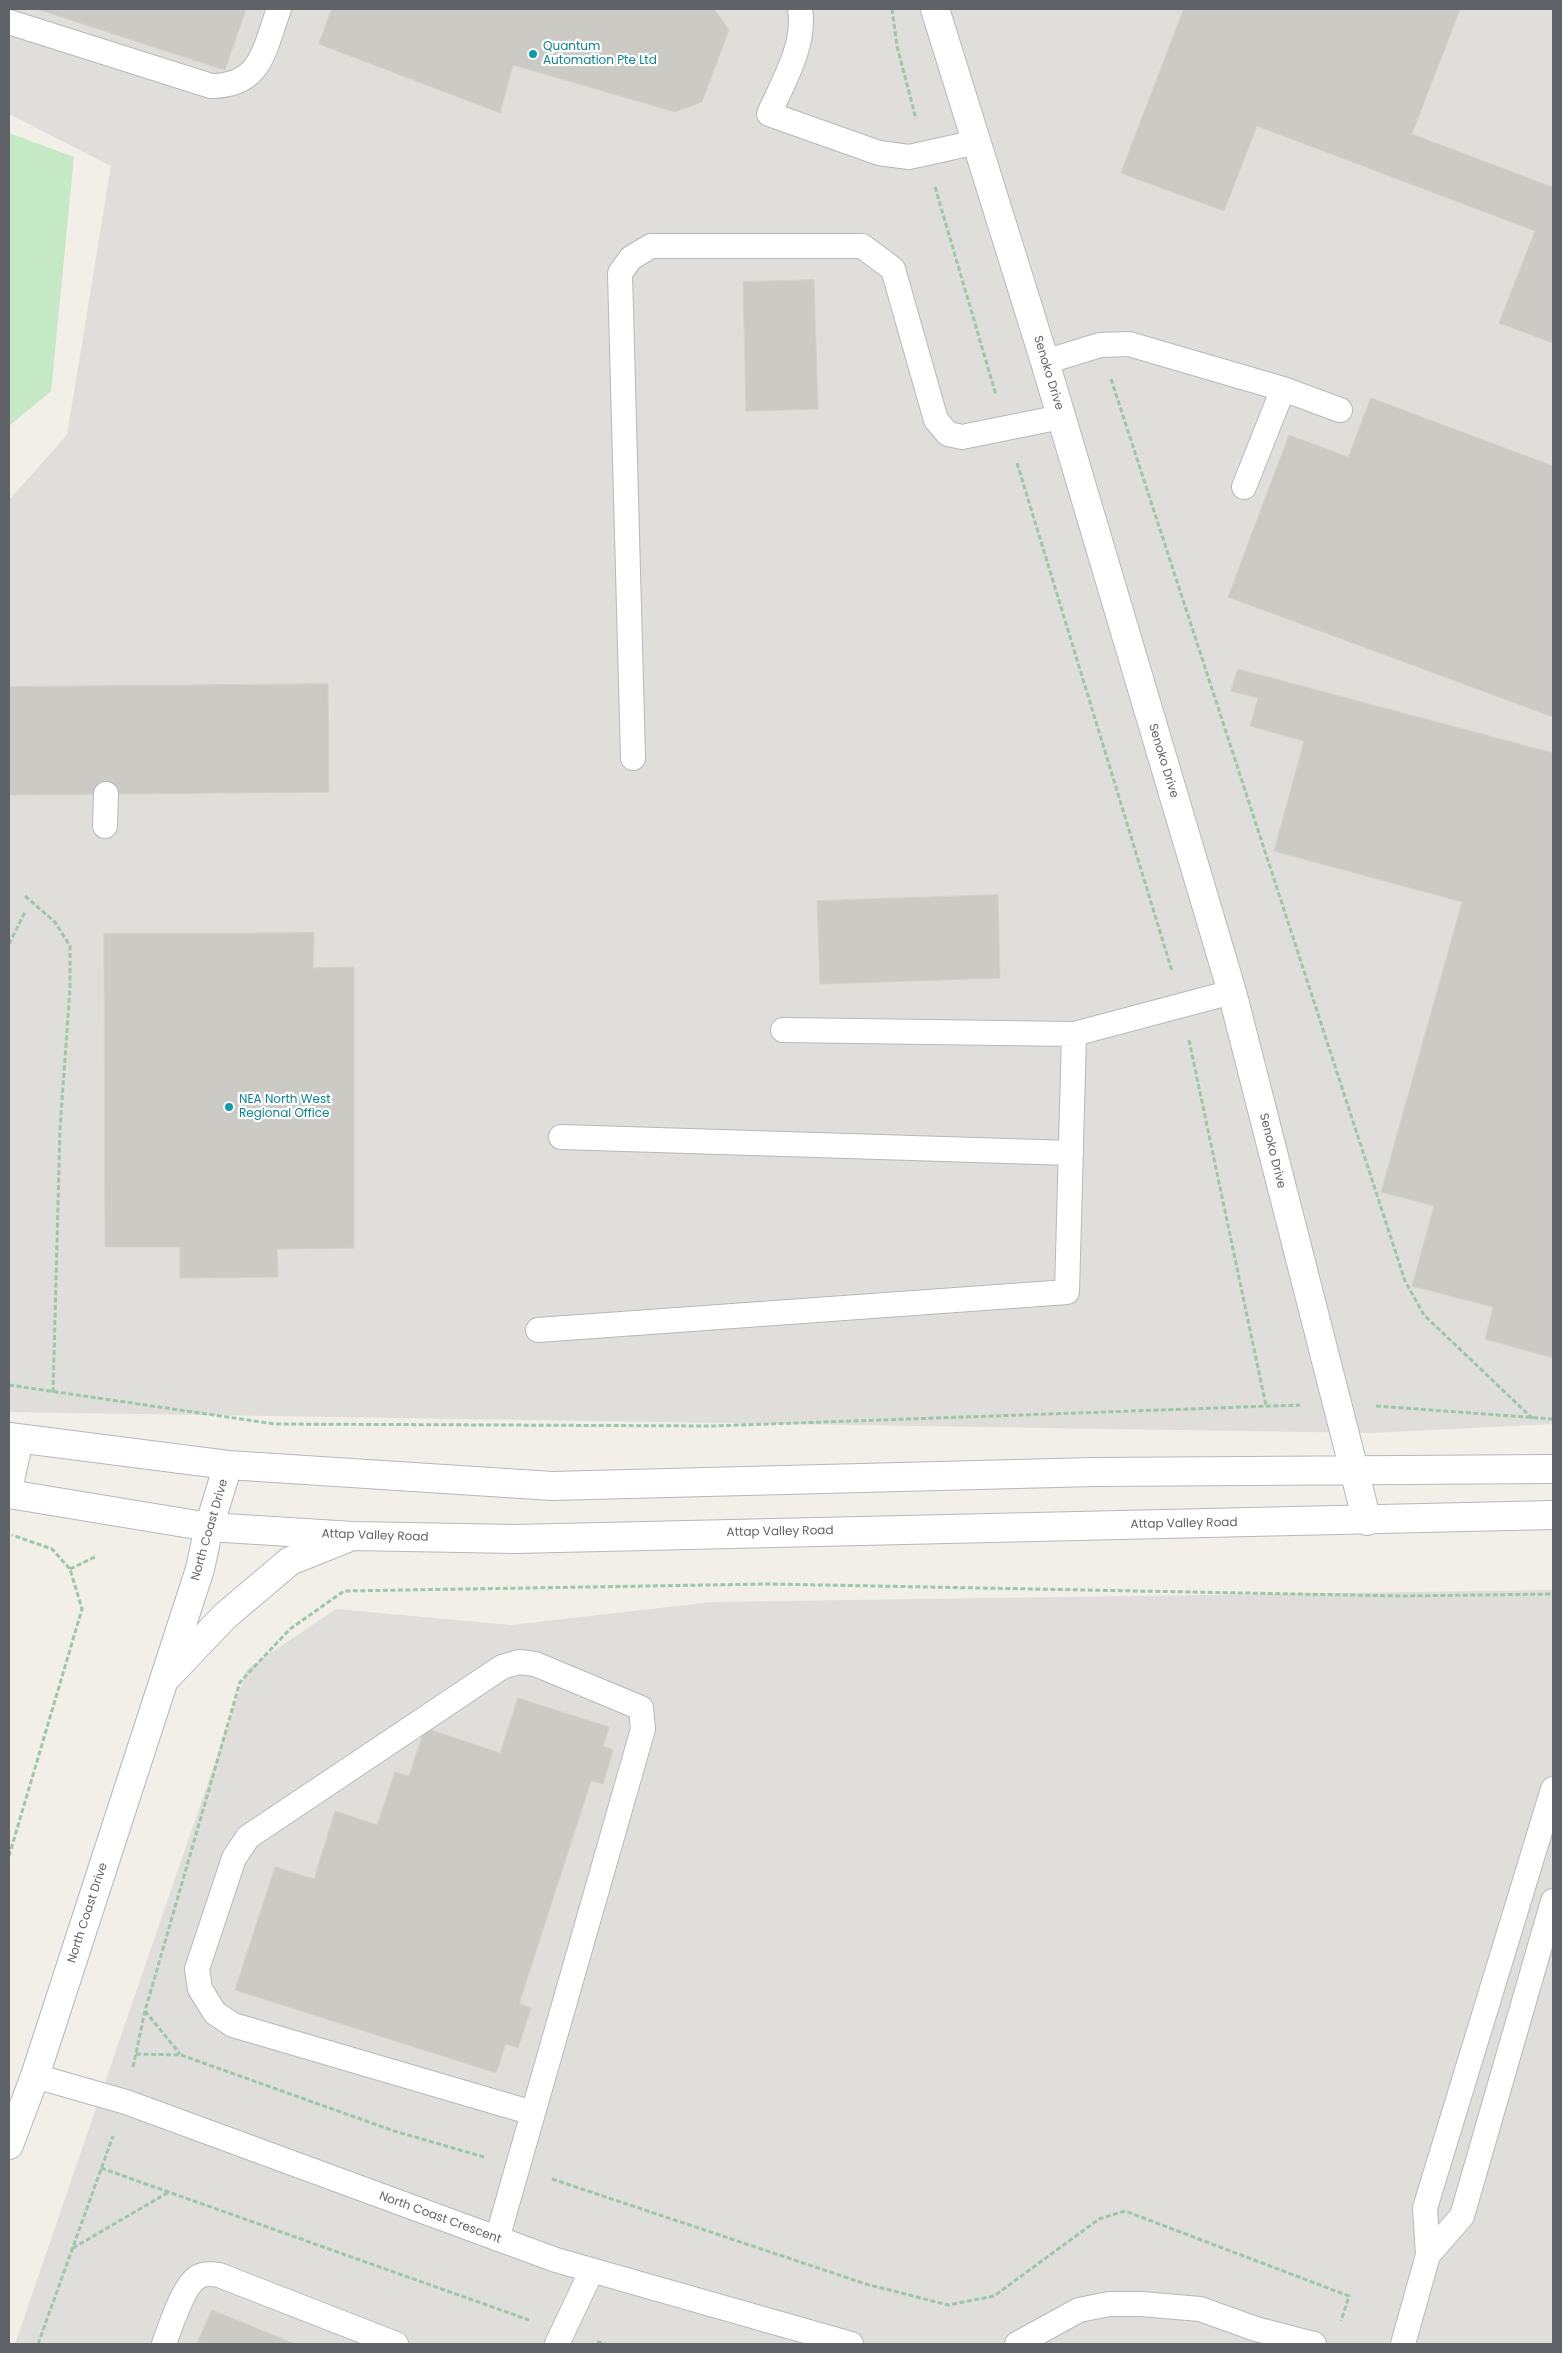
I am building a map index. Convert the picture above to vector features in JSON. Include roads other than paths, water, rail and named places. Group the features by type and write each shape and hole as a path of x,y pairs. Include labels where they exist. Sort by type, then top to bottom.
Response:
{"street":[{"name":"Senoko Drive","path":"935,9 1045,362 1232,992 1367,1521"},
{"path":"15,1438 228,1465 552,1486 1094,1472 1553,1469"},
{"name":"North Coast Drive","path":"9,2145 35,2076 200,1569 209,1527 228,1465"},
{"name":"Attap Valley Road","path":"9,1494 209,1527 353,1536 515,1539 1367,1521 1553,1515"},
{"name":"North Coast Drive","path":"163,1681 225,1616 290,1561 353,1536"}],"lane":[{"path":"9,22 211,86 226,86 239,82 251,75 258,64 279,9"},
{"path":"800,9 802,16 796,53 769,114 879,153 909,158 977,142"},
{"path":"633,758 620,273 631,258 651,246 862,246 893,269 936,420 948,434 962,437 1060,417"},
{"path":"1045,362 1100,345 1129,344 1283,389 1340,410"},
{"path":"1244,487 1283,389"},
{"path":"105,826 106,794"},
{"path":"783,1030 1074,1034 1232,992"},
{"path":"538,1330 1067,1292 1074,1034"},
{"path":"561,1138 1071,1153"},
{"path":"9,1494 15,1438"},
{"path":"497,2239 643,1729 641,1708 535,1664 519,1662 502,1667 248,1837 234,1858 197,1969 200,1989 215,2013 233,2025 533,2113"},
{"path":"1403,2344 1428,2255 1425,2208 1553,1789"},
{"path":"1428,2255 1462,2216 1553,1901"},
{"name":"North Coast Crescent","path":"35,2076 126,2102 497,2239 592,2270 851,2344"},
{"path":"560,2338 592,2270"},
{"path":"164,2344 187,2288 199,2276 208,2274 219,2275 396,2344"},
{"path":"1017,2344 1079,2310 1109,2304 1142,2304 1200,2309 1258,2336 1314,2344"}],"place":[{"name":"Quantum Automation Pte Ltd","path":"533,54"},
{"name":"NEA North West Regional Office","path":"229,1107"}]}
